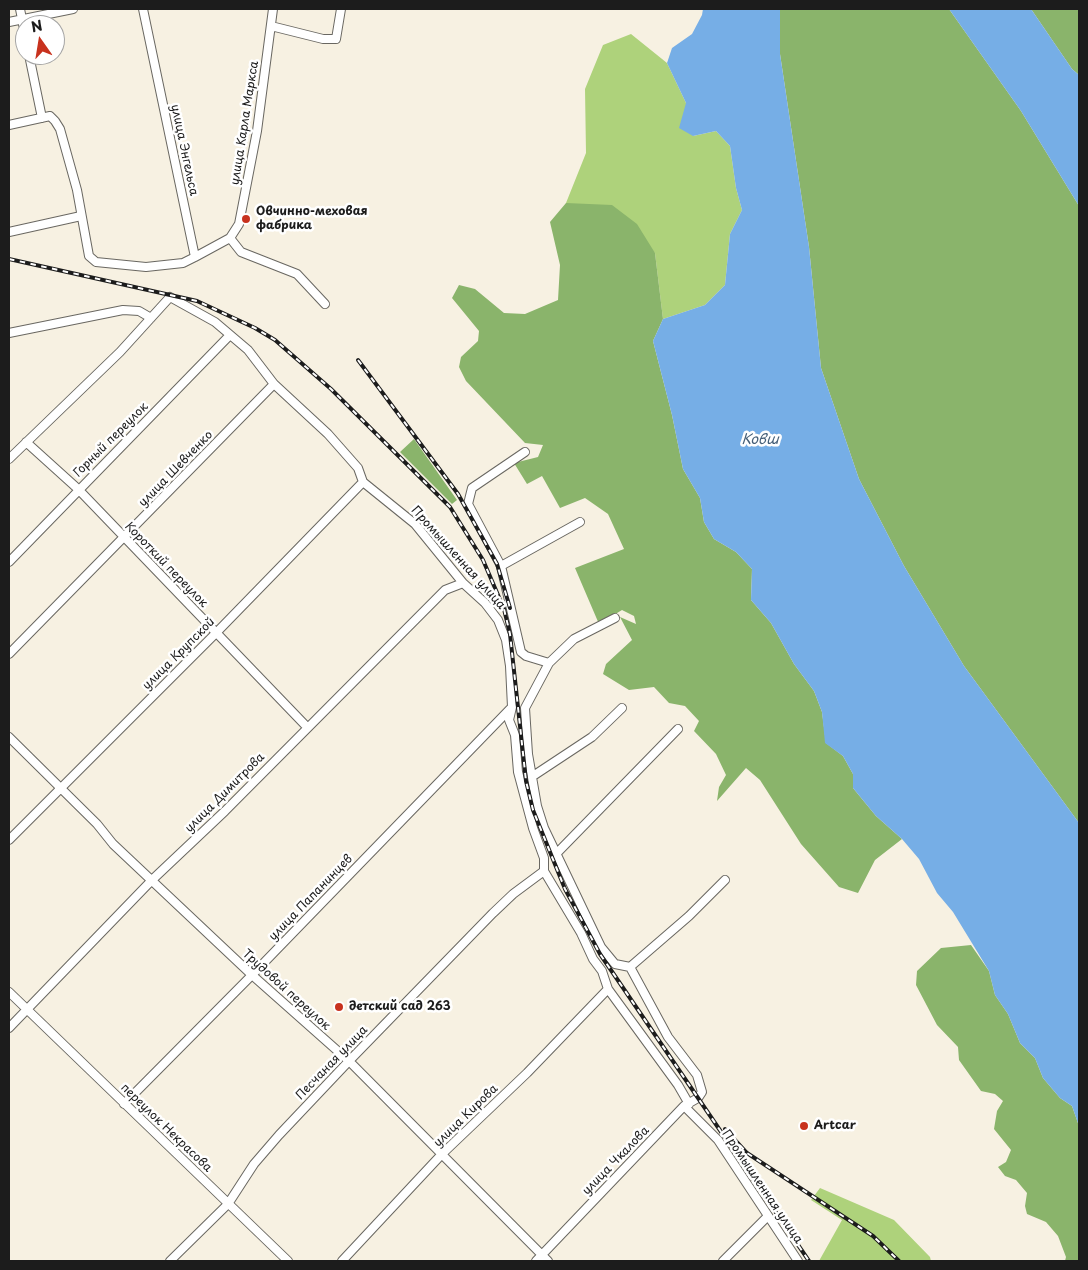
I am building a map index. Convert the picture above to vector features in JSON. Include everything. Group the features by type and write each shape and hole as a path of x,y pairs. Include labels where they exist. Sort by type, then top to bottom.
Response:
{"street":[{"path":"42,15 73,9"},
{"name":"улица Энгельса","path":"143,9 195,257"},
{"name":"улица Карла Маркса","path":"230,238 239,224 257,131 274,9"},
{"path":"271,26 323,39 336,39 342,9"},
{"path":"32,65 46,117 60,130 89,256 96,262 146,267 183,263 230,238 241,252 297,274 325,304"},
{"path":"9,126 46,117"},
{"path":"9,232 81,216"},
{"name":"Промышленная улица","path":"150,318 170,297 199,311 248,350 274,384 328,434 358,468 363,482 415,524 463,583 485,603 503,631 511,674 512,706 509,720 515,735 518,772 532,828 544,858 544,871 581,933 593,959 602,971 608,989 678,1085 687,1105 718,1140 747,1180 798,1261"},
{"path":"9,333 123,310 139,312 150,318 120,352 9,459"},
{"name":"Горный переулок","path":"9,562 230,335"},
{"name":"улица Шевченко","path":"9,654 274,384"},
{"name":"Короткий переулок","path":"26,442 78,489 307,728"},
{"name":"Промышленная улица","path":"525,452 472,488 468,504 501,566 521,652 526,656 549,663"},
{"name":"улица Крупской","path":"9,840 216,633 363,482"},
{"path":"501,566 580,522"},
{"name":"улица Димитрова","path":"9,1028 152,880 445,590 463,583"},
{"path":"615,618 574,639 549,663 525,708 525,728 534,776 537,806 556,854 601,947 615,964 630,967 689,916 724,880"},
{"name":"улица Папанинцев","path":"124,1104 252,975 512,706"},
{"path":"534,776 592,737 622,708"},
{"path":"556,854 678,729"},
{"name":"Трудовой переулок","path":"9,737 98,824 113,844 252,975 348,1061 442,1154 539,1258 548,1261"},
{"name":"Песчаная улица","path":"170,1261 228,1204 254,1164 278,1135 348,1061 493,913 513,894 544,871"},
{"name":"улица Чкалова","path":"539,1258 687,1105 702,1092 697,1075 668,1037 630,967"},
{"name":"улица Кирова","path":"342,1261 442,1154 527,1073 608,989"},
{"name":"переулок Некрасова","path":"9,992 288,1261"},
{"path":"723,1261 768,1216"}],"green space":[{"path":"780,9 949,9 1021,111 1079,206 1079,823 964,666 904,566 859,479 821,368 809,247 780,54"},
{"path":"1031,9 1079,9 1079,75 1072,69"},
{"path":"631,34 667,63 686,103 693,136 716,131 730,146 736,188 742,210 730,234 725,285 705,305 663,319 655,253 566,203 586,153 585,89 603,45"},
{"path":"566,203 612,205 637,224 655,253 663,319 653,341 672,415 683,469 700,498 704,522 714,539 736,552 752,569 751,600 771,623 794,664 814,691 822,712 826,743 843,756 853,774 853,788 876,816 902,839 875,860 858,893 839,887 801,844 760,780 746,768 717,801 719,787 726,775 716,754 694,731 699,721 685,706 669,703 654,687 629,690 603,674 606,664 632,640 620,617 636,624 634,616 622,610 599,624 575,568 624,549 608,514 585,498 560,508 542,476 527,484 514,463 538,457 543,445 525,443 466,381 459,367 461,357 478,341 479,331 452,298 459,285 475,289 504,313 525,314 558,300 560,265 550,222"},
{"path":"414,439 457,500 452,504 400,452"},
{"path":"971,945 989,971 995,995 1008,1014 1020,1043 1035,1058 1043,1078 1060,1098 1072,1106 1079,1126 1079,1261 1065,1261 1066,1257 1058,1236 1046,1222 1027,1214 1025,1206 1027,1193 1016,1180 1005,1176 998,1167 1006,1162 1011,1150 994,1129 997,1111 1003,1101 995,1094 981,1091 959,1060 958,1047 937,1025 916,985 917,971 941,948"},
{"path":"820,1188 894,1220 930,1257 931,1261 819,1261 842,1220 811,1200"}],"water":[{"name":"Ковш","path":"703,9 780,9 780,54 809,247 821,368 859,479 904,566 964,666 1079,823 1079,1126 1072,1106 1060,1098 1043,1078 1035,1058 1020,1043 1008,1014 995,995 989,971 953,912 937,893 919,859 902,839 876,816 853,788 853,774 843,756 825,743 822,712 814,691 794,664 771,623 751,600 752,569 736,552 714,539 704,522 700,498 683,469 672,415 653,341 663,319 705,305 725,285 730,234 742,210 736,188 730,146 716,131 693,136 679,128 686,103 667,63 672,48 692,34 702,15"},
{"path":"949,9 1031,9 1072,69 1079,75 1079,206 1021,111"}],"railway":[{"path":"9,259 197,301 255,328 275,340 331,389 450,507 483,560 504,609 510,634 526,781 533,810 565,889 600,954 809,1261"},
{"path":"358,360 458,494 497,564 510,608"},
{"path":"725,1129 747,1153 873,1236 899,1261"}],"place":[{"name":"Овчинно-меховая фабрика","path":"246,219"},
{"name":"детский сад 263","path":"339,1007"},
{"name":"Artcar","path":"804,1126"}]}
